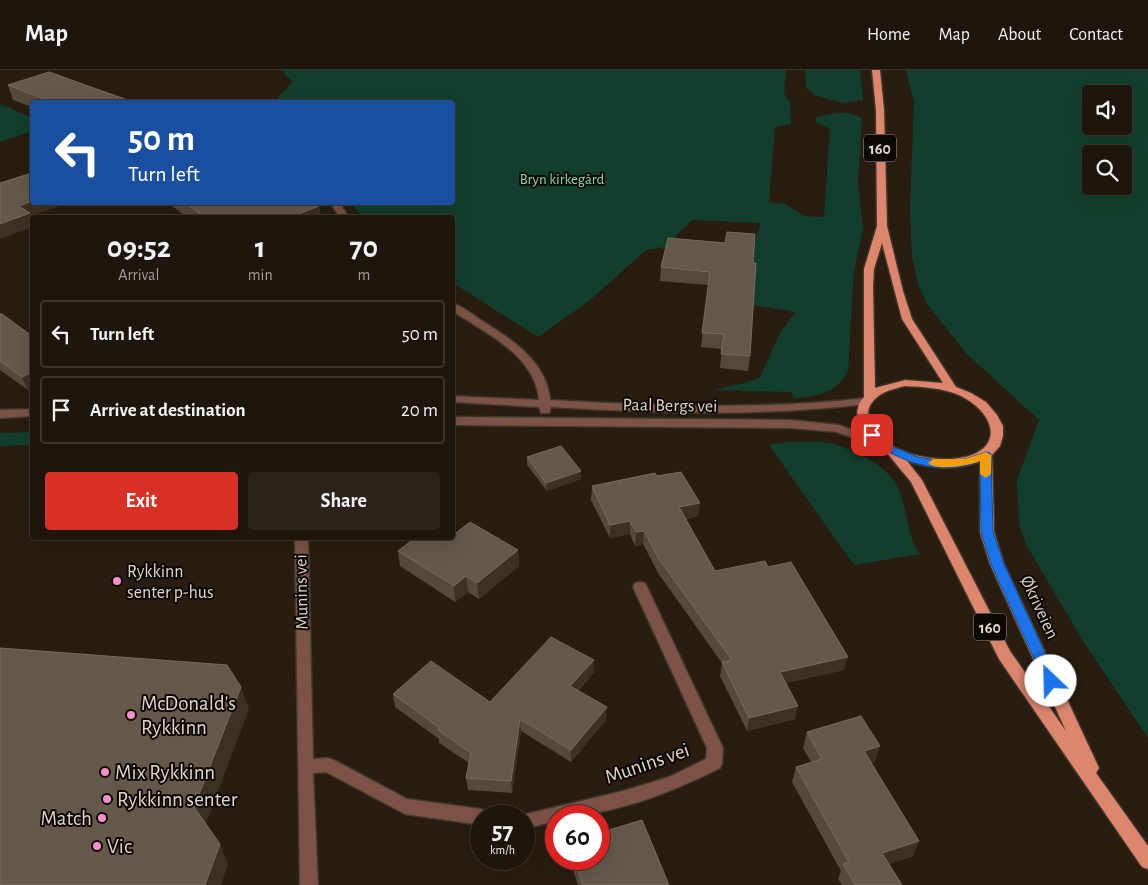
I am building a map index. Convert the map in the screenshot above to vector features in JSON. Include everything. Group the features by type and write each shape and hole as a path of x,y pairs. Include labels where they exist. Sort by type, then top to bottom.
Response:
{"main road":[{"name":"160","path":"876,70 880,110 882,226 898,292 907,319 952,389"},
{"name":"160","path":"882,226 869,269 868,399 863,411 865,423 872,435 888,448 916,460 942,464 966,463 986,455"},
{"path":"868,399 885,388 905,383 928,384 952,389 982,404 992,415 998,426 999,437 995,447 986,455"},
{"name":"Økriveien","path":"888,448 916,480 1004,655 1148,861"},
{"name":"Økriveien","path":"986,455 987,532 997,564 1103,795"}],"street":[{"path":"455,308 518,352 537,373 544,390 546,421"},
{"name":"Paal Bergs vei","path":"455,399 596,407 728,409 830,406 868,399"},
{"path":"0,414 30,413"},
{"name":"Paal Bergs vei","path":"455,421 791,424 839,430 888,448"},
{"name":"Munins vei","path":"301,540 304,766 309,885"},
{"name":"Munins vei","path":"535,818 673,783 714,764 715,748 640,587"},
{"path":"304,766 328,765 405,806 470,815"}],"green space":[{"name":"Bryn kirkegård","path":"282,70 786,70 784,94 790,102 791,124 775,127 769,202 785,204 805,216 824,217 830,129 817,123 815,118 839,113 857,115 862,118 858,184 863,229 854,271 848,370 844,378 833,389 826,392 795,399 791,392 713,390 745,383 760,377 781,331 796,312 753,305 747,283 753,248 761,223 692,220 665,247 646,250 589,301 538,337 455,284 455,215 361,215 352,205 455,205 455,100 276,100 292,82"},
{"path":"805,70 860,70 863,100 844,103 813,95 806,88"},
{"path":"906,70 1148,70 1148,738 1083,641 1027,546 1019,525 1017,480 1039,420 967,354 928,305 919,287 912,257 910,207 914,102"},
{"path":"0,104 30,117 30,132 0,142"},
{"path":"30,432 30,445 0,446 0,433"},
{"path":"789,442 818,442 837,445 858,453 878,465 898,488 911,536 920,554 854,565 769,445"}],"building":[{"path":"49,72 127,100 47,100 8,85"},
{"path":"30,174 30,202 19,206 30,213 0,224 0,183"},
{"path":"189,205 319,206 296,215 202,215"},
{"path":"727,232 755,234 753,263 756,263 750,356 721,354 724,334 702,333 710,272 661,267 668,238 725,243"},
{"path":"0,314 2,314 30,335 30,373 22,377 0,361"},
{"path":"561,446 581,471 546,483 527,457"},
{"path":"681,472 700,503 679,507 715,571 765,561 768,567 791,562 848,657 780,672 798,706 749,718 722,662 732,660 659,559 644,531 636,532 630,521 610,525 592,486 655,473 657,476"},
{"path":"470,522 518,550 477,583 466,576 454,586 398,551 412,540 455,540 455,534"},
{"path":"551,637 594,660 570,686 607,707 571,750 520,719 511,781 466,778 471,753 438,730 440,728 393,694 431,661 490,702"},
{"name":"Rykkinn senter","path":"0,648 227,665 241,687 194,807 220,844 205,885 0,885"},
{"path":"861,716 880,746 864,751 919,841 882,853 902,885 855,885 843,864 849,862 796,767 822,759 807,732"},
{"path":"642,820 669,885 583,885 578,870 610,870 610,841 613,840 610,830"}],"slow traffic":[{"path":"933,463 966,463 986,455 986,474"}],"place":[{"name":"Rykkinn senter p-hus","path":"117,581"},
{"name":"McDonald's Rykkinn","path":"131,715"},
{"name":"Mix Rykkinn","path":"105,772"},
{"name":"Rykkinn senter","path":"107,799"},
{"name":"Match","path":"102,818"},
{"name":"Vic","path":"97,846"}],"route":[{"path":"872,435 892,450 916,460 942,464 966,463 986,455 987,532 997,564 1051,681"}]}
